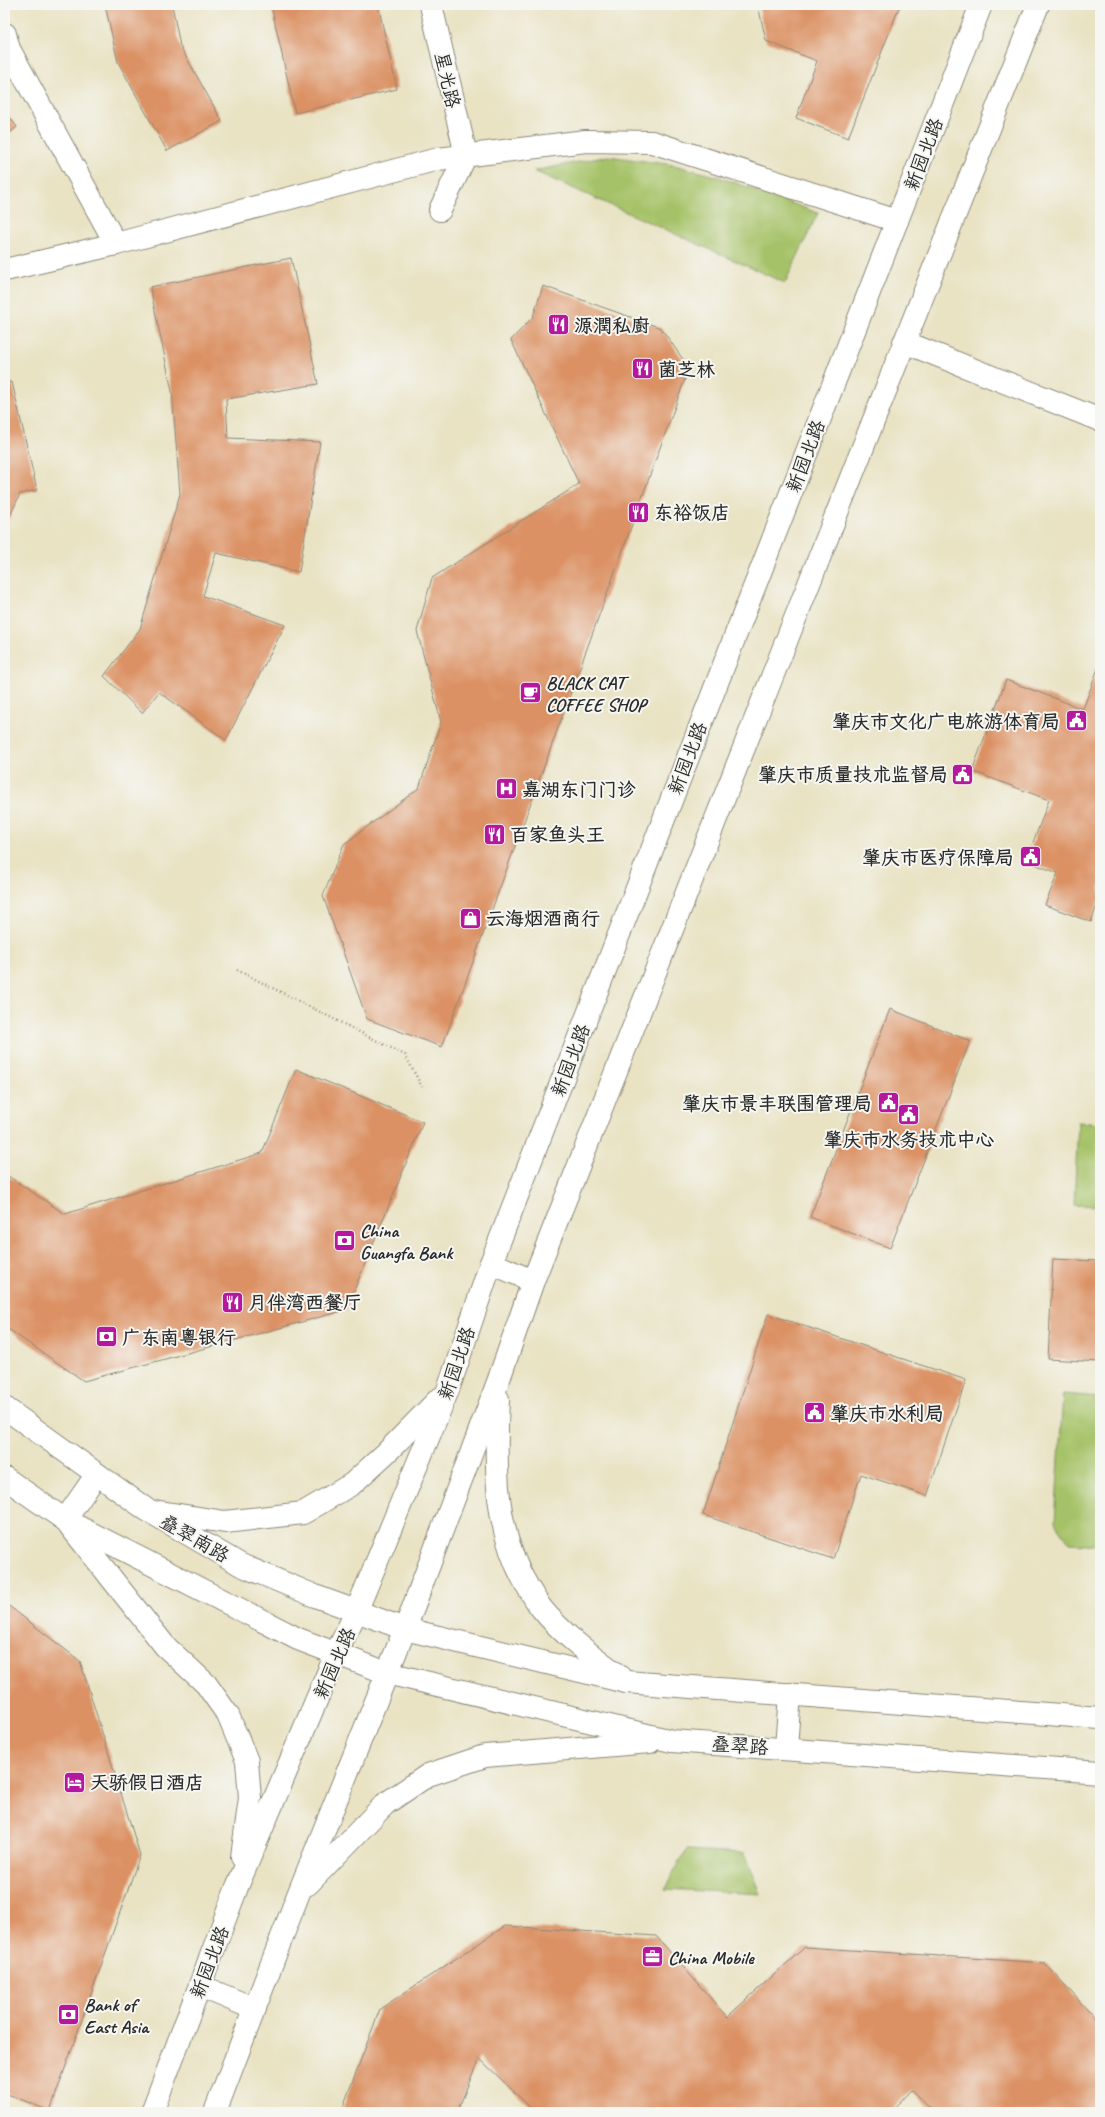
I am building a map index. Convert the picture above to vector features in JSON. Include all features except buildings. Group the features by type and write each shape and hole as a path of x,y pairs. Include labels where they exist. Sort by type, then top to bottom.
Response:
{"main road":[{"name":"星光路","path":"431,5 466,155"},
{"name":"新园北路","path":"152,2112 237,1887 336,1654 356,1612 448,1390 491,1263 981,5"},
{"path":"214,2112 298,1895 405,1629 499,1379 533,1281 1038,5"},
{"path":"5,34 10,49 116,244"},
{"path":"5,270 116,244 438,159 586,141 652,142 897,221"},
{"path":"440,210 466,155"},
{"path":"904,342 1100,420"},
{"path":"491,1263 533,1281"},
{"path":"499,1379 496,1446 498,1502 506,1538 520,1575 541,1609 568,1635 626,1682"},
{"path":"147,1510 224,1522 303,1513 352,1484 387,1452 448,1390"},
{"name":"叠翠南路","path":"5,1408 147,1510 241,1565 356,1612 405,1629"},
{"path":"65,1520 97,1474"},
{"path":"5,1478 65,1520 298,1639 388,1673"},
{"path":"65,1520 165,1646 206,1684 228,1716 247,1762 250,1798 237,1887"},
{"path":"405,1629 626,1682 1100,1718"},
{"name":"叠翠路","path":"388,1673 672,1741 786,1748 1100,1772"},
{"path":"786,1748 790,1694"},
{"path":"298,1895 385,1804 428,1775 486,1756 546,1749 672,1741"},
{"path":"200,1986 255,2009"}],"path":[{"path":"237,970 405,1055 422,1087"},
{"path":"922,2109 925,2112"}],"green space":[{"path":"608,156 674,165 722,178 818,213 785,283 534,171"},
{"path":"1078,1122 1100,1124 1100,1206 1074,1205"},
{"path":"1063,1394 1100,1397 1100,1545 1070,1543 1055,1522"},
{"path":"687,1850 745,1853 761,1894 664,1889"}],"place":[{"name":"源潤私廚","path":"558,325"},
{"name":"菌芝林","path":"642,369"},
{"name":"东裕饭店","path":"638,512"},
{"name":"BLACK CAT COFFEE SHOP","path":"531,693"},
{"name":"肇庆市文化广电旅游体育局","path":"1076,721"},
{"name":"肇庆市质量技术监督局","path":"963,774"},
{"name":"嘉湖东门门诊","path":"506,789"},
{"name":"百家鱼头王","path":"494,834"},
{"name":"肇庆市医疗保障局","path":"1030,857"},
{"name":"云海烟酒商行","path":"471,918"},
{"name":"肇庆市景丰联围管理局","path":"888,1103"},
{"name":"肇庆市水务技术中心","path":"909,1114"},
{"name":"China Guangfa Bank","path":"345,1241"},
{"name":"月伴湾西餐厅","path":"233,1302"},
{"name":"广东南粤银行","path":"107,1337"},
{"name":"肇庆市水利局","path":"814,1413"},
{"name":"天骄假日酒店","path":"75,1782"},
{"name":"China Mobile","path":"653,1957"},
{"name":"Bank of East Asia","path":"68,2015"}]}
